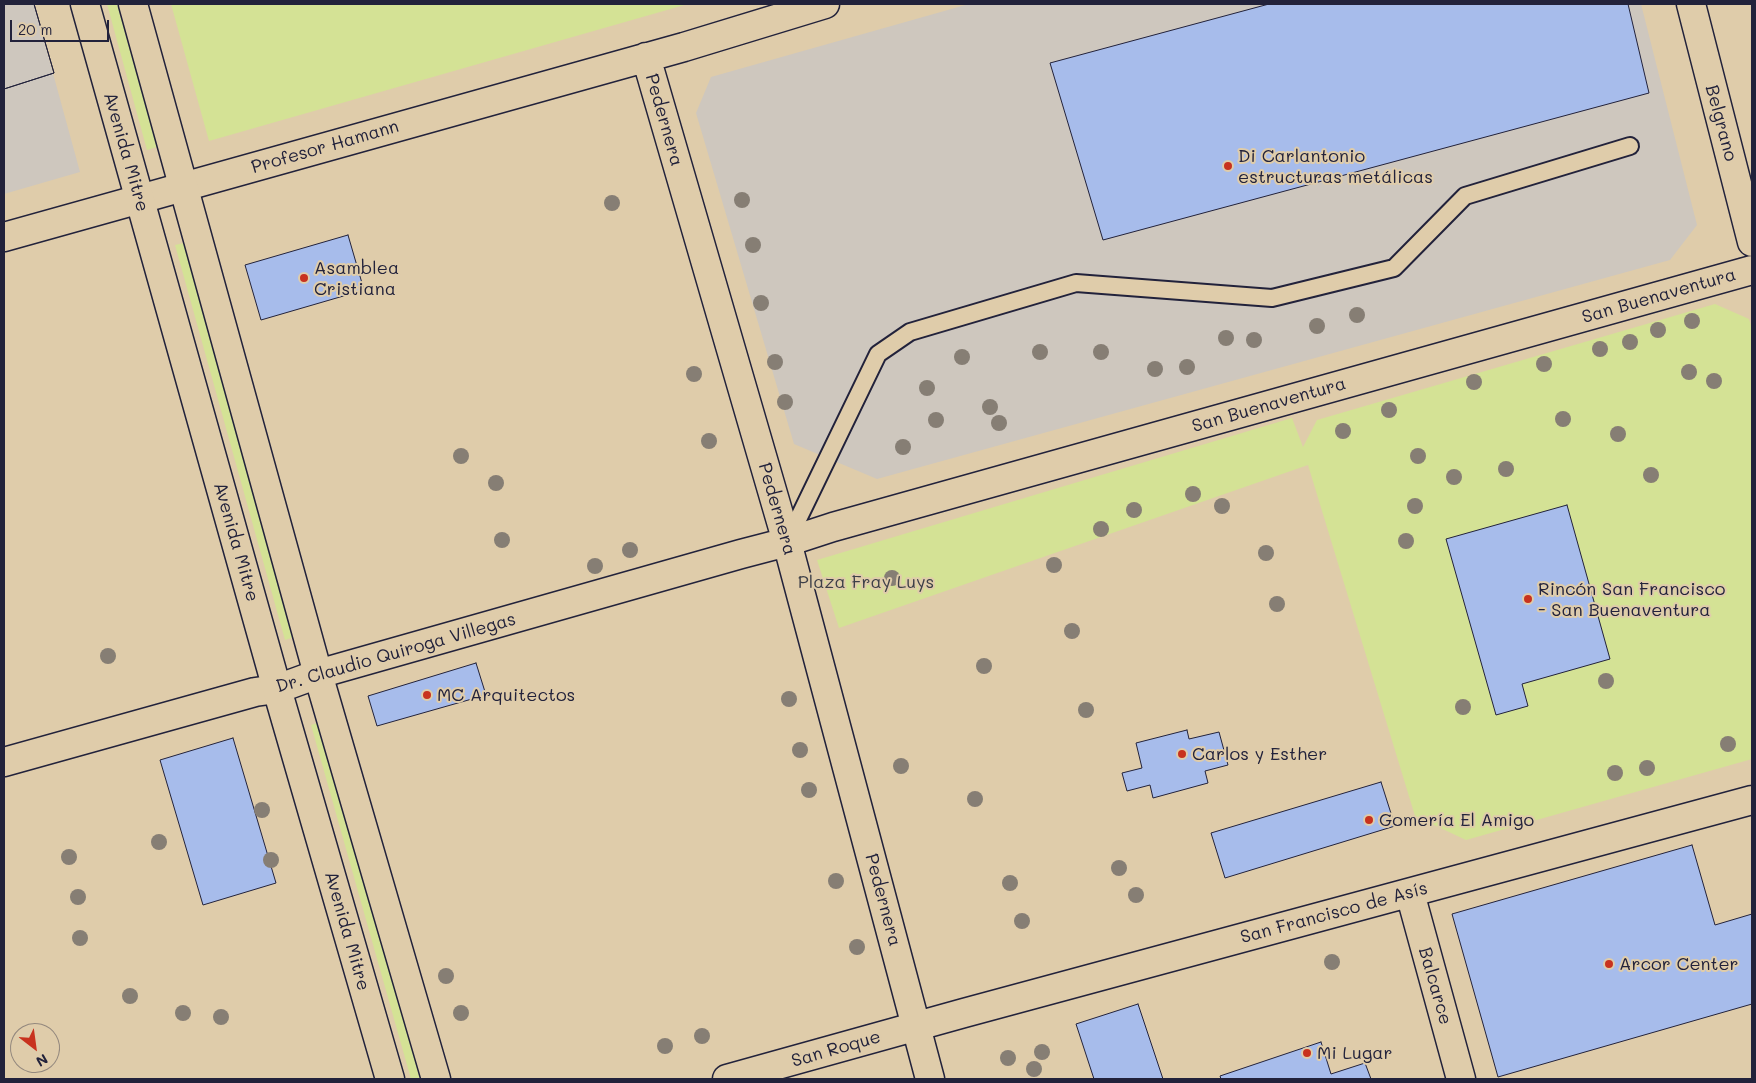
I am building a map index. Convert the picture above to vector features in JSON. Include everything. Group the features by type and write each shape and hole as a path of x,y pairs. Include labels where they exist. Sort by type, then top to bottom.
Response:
{"street":[{"name":"Avenida Mitre","path":"85,4 277,689 390,1079"},
{"path":"133,4 318,674 436,1079"},
{"name":"Profesor Hamann","path":"4,237 646,57 825,4"},
{"name":"Belgrano","path":"1691,4 1752,242"},
{"name":"Pedernera","path":"646,57 787,542 930,1079"},
{"name":"San Buenaventura","path":"787,542 852,522 1752,270"},
{"name":"Dr. Claudio Quiroga Villegas","path":"4,762 255,692 277,689 318,674 787,542"},
{"name":"San Francisco de Asís","path":"917,1026 1752,800"},
{"name":"Balcarce","path":"1410,893 1461,1079"},
{"name":"San Roque","path":"727,1079 917,1026"}],"lane":[{"path":"787,542 878,354 910,332 1076,283 1272,298 1394,268 1465,196 1630,146"}],"shaded area":[{"path":"4,4 34,4 80,172 4,194"},
{"path":"969,4 1641,4 1697,225 1670,260 877,479 794,444 696,113 711,77"}],"green space":[{"path":"107,4 117,4 157,147 147,150"},
{"path":"171,4 688,4 209,141"},
{"path":"184,243 294,637 285,640 175,245"},
{"name":"Rincón San Francisco - San Buenaventura","path":"1715,304 1749,319 1752,329 1752,759 1466,840 1415,816 1308,465 839,628 817,560 1292,418 1303,447 1317,420"},
{"path":"320,722 420,1079 411,1079 311,725"}],"building":[{"path":"4,4 34,4 54,73 4,89"},
{"path":"4,4 34,4 54,73 4,89"},
{"name":"Di Carlantonio estructuras metálicas","path":"1269,4 1628,4 1649,93 1103,240 1050,63"},
{"name":"Asamblea Cristiana","path":"348,235 364,290 261,320 245,265"},
{"name":"Rincón San Francisco - San Buenaventura","path":"1567,505 1610,659 1522,684 1528,706 1496,715 1446,539"},
{"name":"MC Arquitectos","path":"476,663 486,695 377,726 368,696"},
{"name":"Carlos y Esther","path":"1187,730 1189,739 1219,732 1228,765 1205,771 1208,783 1153,798 1150,785 1127,791 1122,773 1142,768 1136,743"},
{"path":"233,738 276,883 203,905 160,760"},
{"path":"1381,782 1395,826 1225,878 1211,833"},
{"name":"Arcor Center","path":"1692,845 1715,925 1752,914 1752,1004 1498,1077 1452,914"},
{"path":"1138,1004 1163,1079 1094,1079 1076,1024"},
{"name":"Mi Lugar","path":"1321,1042 1331,1074 1365,1063 1371,1079 1221,1079 1220,1076"}],"place":[{"name":"Di Carlantonio estructuras metálicas","path":"1228,166"},
{"name":"Asamblea Cristiana","path":"304,278"},
{"name":"Rincón San Francisco - San Buenaventura","path":"1528,599"},
{"name":"MC Arquitectos","path":"427,695"},
{"name":"Carlos y Esther","path":"1182,754"},
{"name":"Gomería El Amigo","path":"1369,820"},
{"name":"Arcor Center","path":"1609,964"},
{"name":"Mi Lugar","path":"1307,1053"}],"park label":[{"name":"Plaza Fray Luys","path":"866,582"}]}
